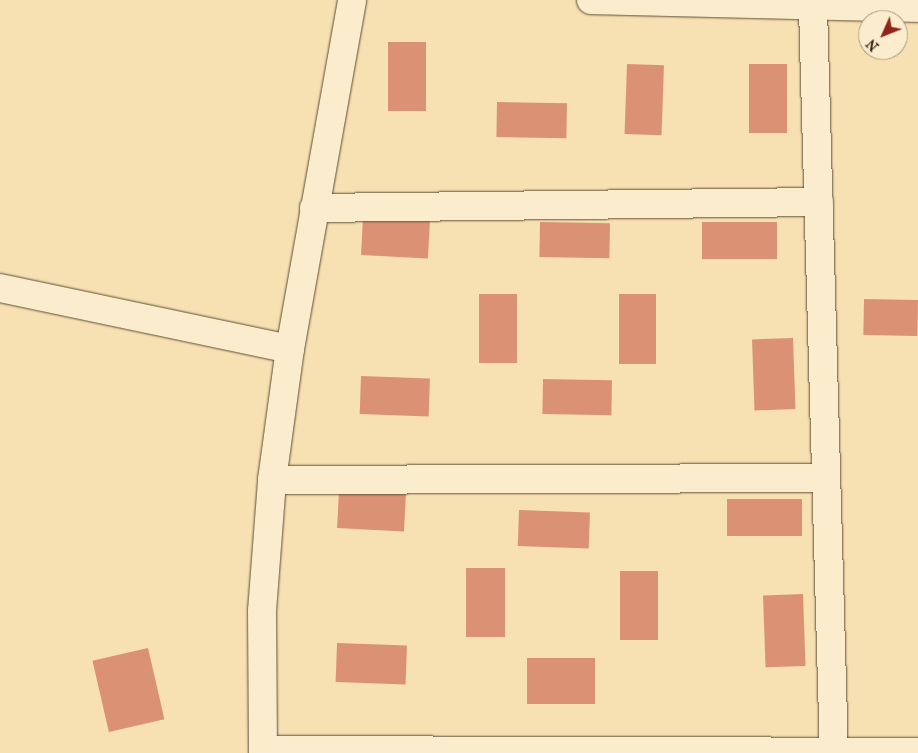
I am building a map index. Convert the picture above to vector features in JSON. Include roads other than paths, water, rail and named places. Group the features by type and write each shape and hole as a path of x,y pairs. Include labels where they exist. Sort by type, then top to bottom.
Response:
{"street":[{"path":"352,0 290,349 272,480 262,611 263,752 918,752"},
{"path":"591,0 814,8 918,8"},
{"path":"814,8 823,478 834,752"},
{"path":"314,208 819,202"},
{"path":"0,288 290,349"},
{"path":"272,480 823,478"}]}
